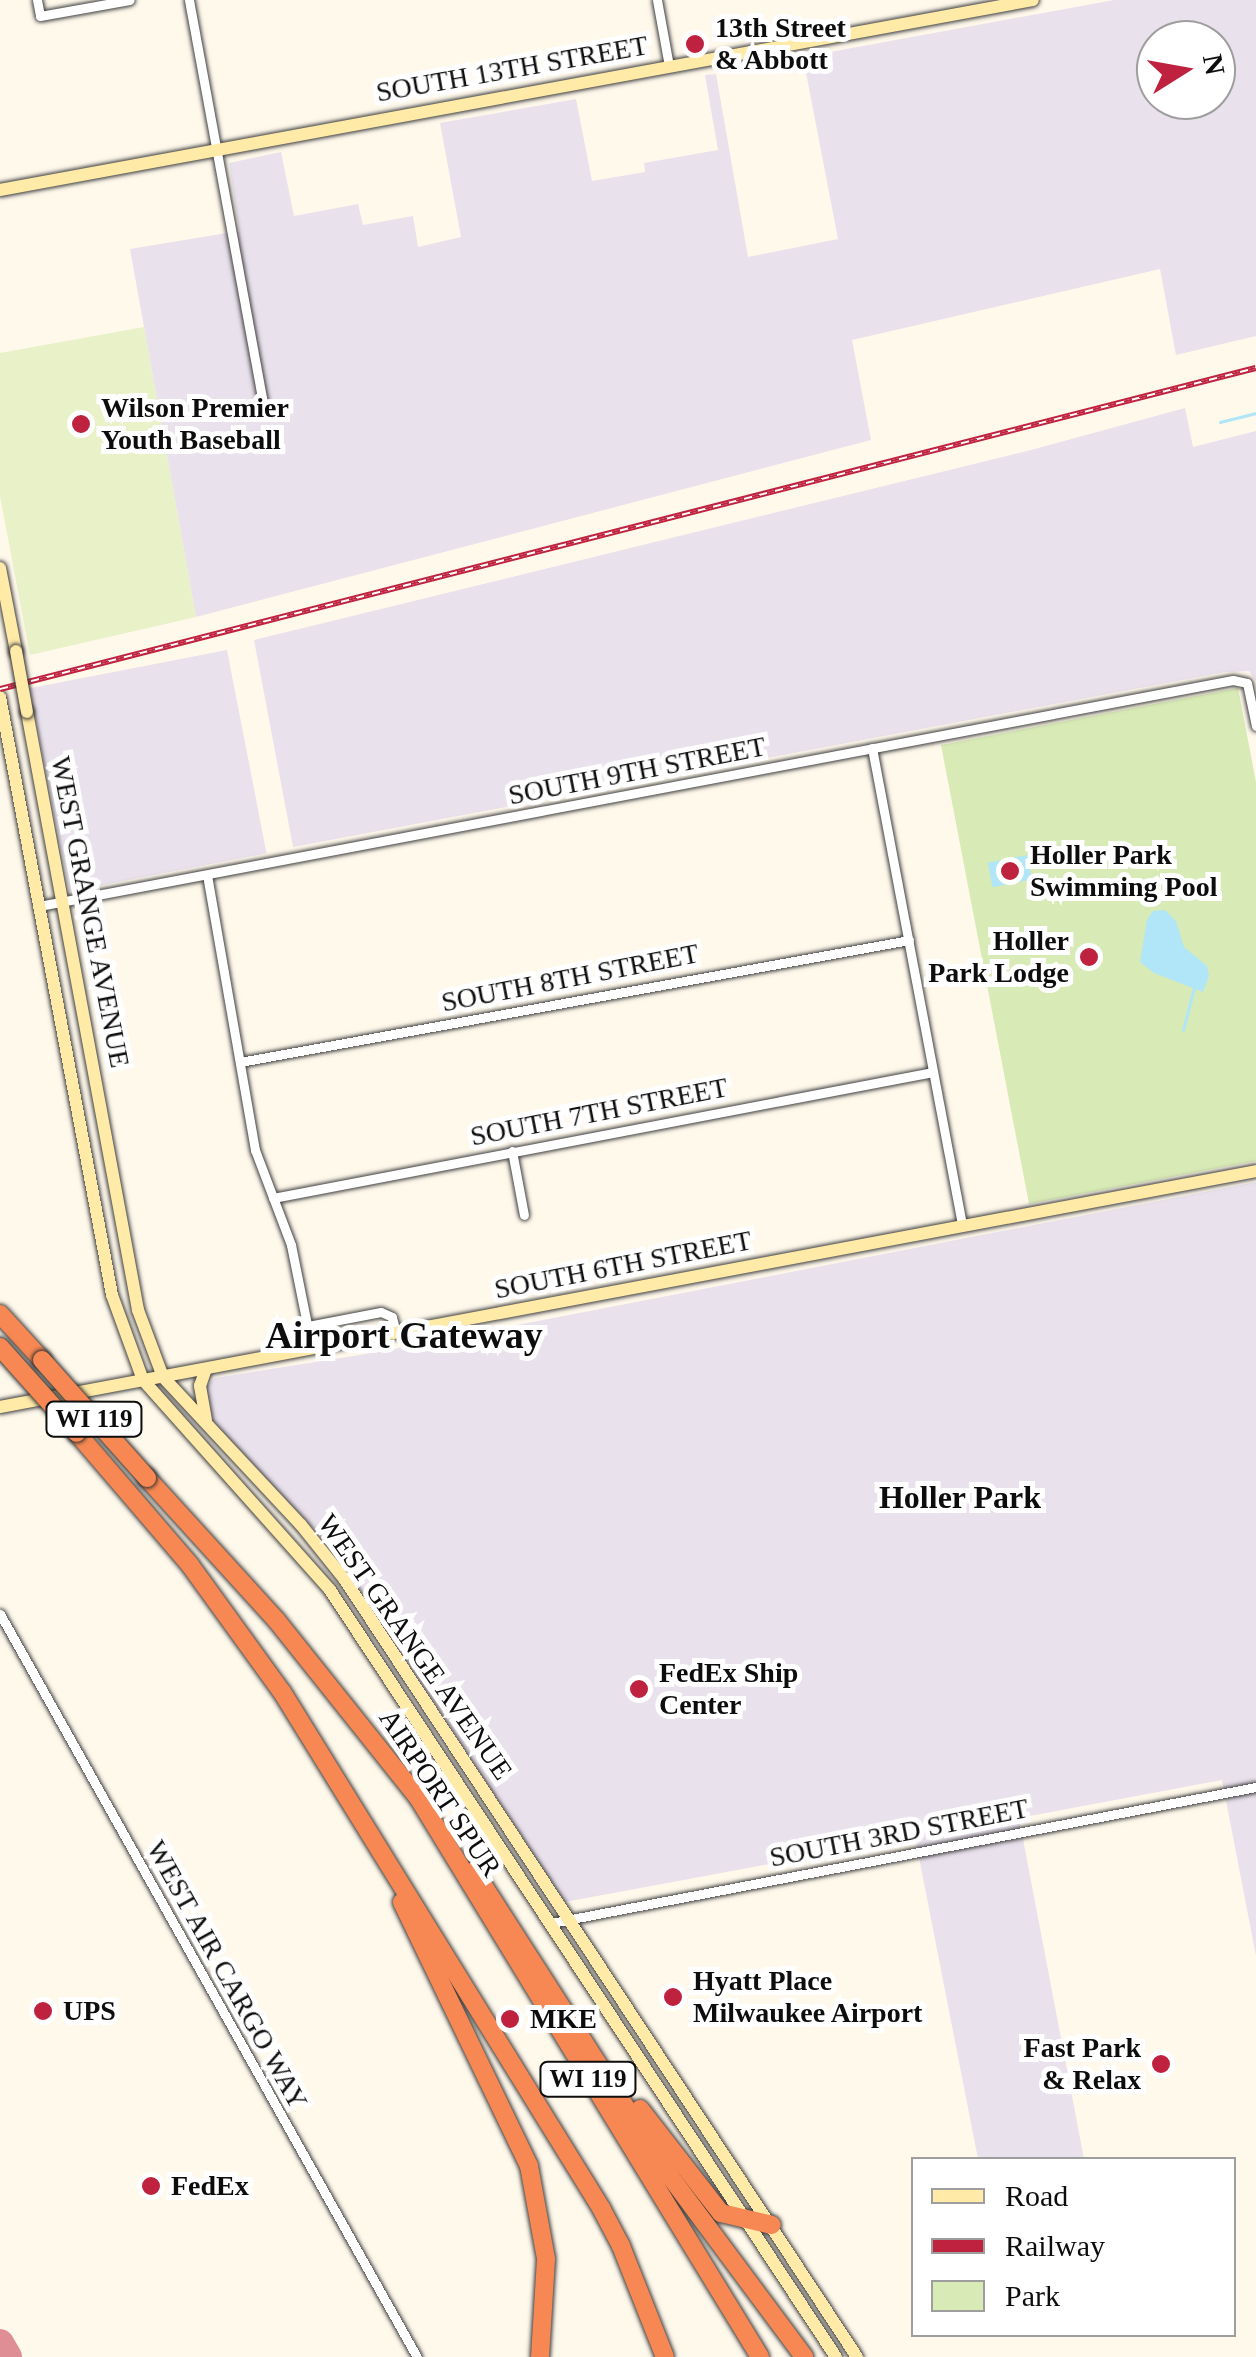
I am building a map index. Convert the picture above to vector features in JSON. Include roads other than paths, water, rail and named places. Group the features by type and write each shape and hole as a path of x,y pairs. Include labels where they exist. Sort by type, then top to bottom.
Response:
{"highway":[{"name":"AIRPORT SPUR","path":"0,1314 277,1621 418,1800 760,2357"},
{"name":"WI 119","path":"0,1347 236,1623 600,2208 636,2282 665,2357"},
{"path":"418,1800 488,1889 669,2174 804,2357"},
{"path":"364,1826 528,2166 546,2260 538,2352"},
{"path":"577,2028 708,2200 722,2213 772,2225"}],"street":[{"path":"36,0 40,16 130,0"},
{"path":"188,0 264,407"},
{"path":"657,0 669,66"},
{"name":"SOUTH 13TH STREET","path":"0,190 1033,0"},
{"name":"WEST GRANGE AVENUE","path":"0,568 135,1291 144,1330 163,1377 309,1534 368,1614 857,2357"},
{"name":"SOUTH 9TH STREET","path":"39,906 1244,680 1256,726"},
{"name":"WEST GRANGE AVENUE","path":"0,696 112,1296 143,1380 303,1556 352,1624 836,2357"},
{"path":"872,748 962,1226"},
{"path":"207,874 256,1150 291,1246 312,1349"},
{"name":"SOUTH 8TH STREET","path":"240,1062 909,940"},
{"name":"SOUTH 7TH STREET","path":"273,1198 933,1072"},
{"path":"75,1103 100,1098"},
{"path":"512,1151 524,1214"},
{"name":"SOUTH 6TH STREET","path":"0,1407 1256,1171"},
{"path":"112,1296 135,1291"},
{"path":"308,1326 381,1312 392,1316 396,1333"},
{"path":"206,1369 200,1386 208,1427"},
{"name":"WEST AIR CARGO WAY","path":"0,1614 417,2357"},
{"path":"352,1624 368,1614"},
{"name":"SOUTH 3RD STREET","path":"551,1924 1256,1787"},
{"path":"512,1864 527,1854"}],"water":[{"name":"Holler Park Swimming Pool","path":"1027,855 1032,880 993,887 988,863"},
{"path":"1165,910 1176,921 1184,947 1207,966 1209,976 1203,992 1154,973 1140,962 1147,920 1153,911"}],"waterway":[{"path":"1220,422 1256,413"},
{"path":"1183,1030 1194,988"}],"railway":[{"path":"0,689 1256,368"}],"place":[{"name":"13th Street & Abbott","path":"695,44"},
{"name":"Wilson Premier Youth Baseball","path":"81,424"},
{"name":"Holler Park Swimming Pool","path":"1010,871"},
{"name":"Holler Park Lodge","path":"1089,957"},
{"name":"FedEx Ship Center","path":"639,1689"},
{"name":"Hyatt Place Milwaukee Airport","path":"673,1997"},
{"name":"UPS","path":"43,2011"},
{"name":"MKE","path":"510,2019"},
{"name":"Fast Park & Relax","path":"1161,2064"},
{"name":"FedEx","path":"151,2186"}],"district":[{"name":"Airport Gateway","path":"404,1336"},
{"name":"Holler Park","path":"960,1497"}]}
